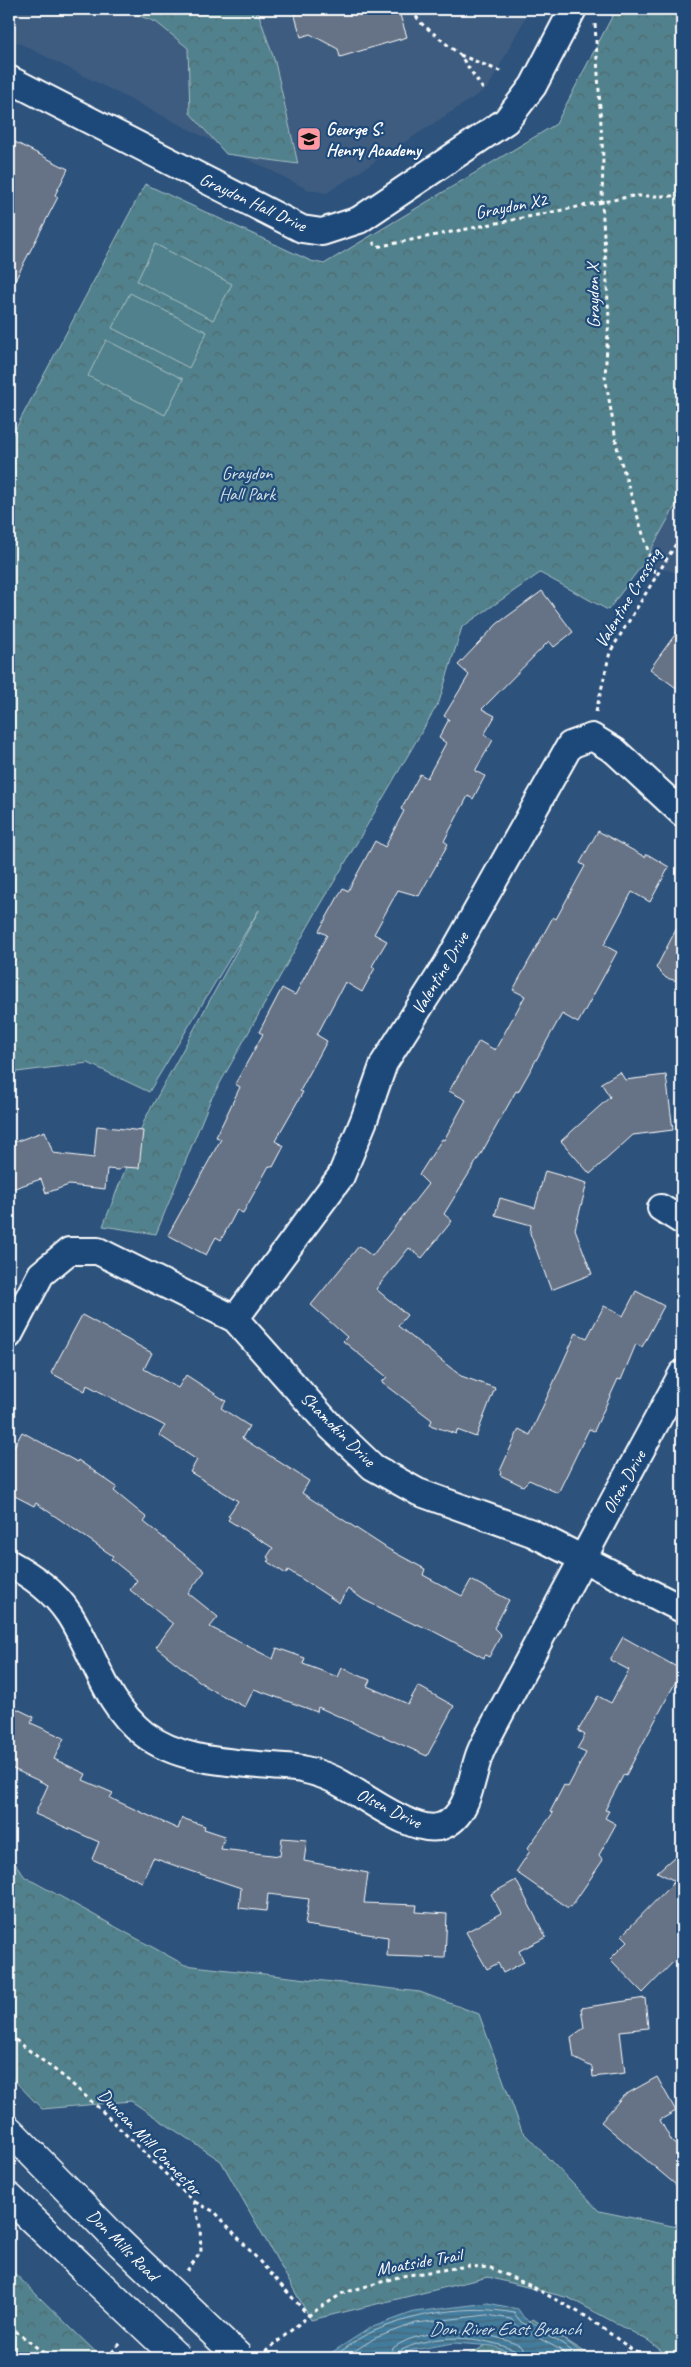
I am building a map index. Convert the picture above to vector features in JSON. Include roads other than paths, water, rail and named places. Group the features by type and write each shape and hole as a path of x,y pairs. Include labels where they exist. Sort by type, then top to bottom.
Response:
{"main road":[{"name":"Don Mills Road","path":"9,2130 118,2241 240,2358"},
{"path":"9,2197 178,2358"}],"street":[{"name":"Graydon Hall Drive","path":"9,79 302,229 322,232 359,220 506,121 534,86 583,13"},
{"name":"Valentine Drive","path":"235,1319 341,1176 364,1120 384,1063 447,964 570,745 592,737 615,751 682,813"},
{"name":"Shamokin Drive","path":"9,1335 41,1274 69,1250 98,1251 235,1319 332,1428 373,1468 418,1492 532,1533 581,1560 682,1609"},
{"name":"Olsen Drive","path":"9,1563 39,1581 68,1611 102,1680 122,1712 144,1733 168,1749 216,1761 301,1769 339,1782 387,1811 426,1827 443,1826 457,1815 467,1797 480,1754 581,1560 682,1374"}],"water":[{"name":"Don River East Branch","path":"488,2303 518,2309 524,2318 565,2340 588,2358 521,2358 493,2346 454,2343 413,2350 396,2358 323,2358 370,2328 414,2312"}],"place":[{"name":"George S. Henry Academy","path":"309,139"}],"park label":[{"name":"Graydon Hall Park","path":"247,483"}]}
